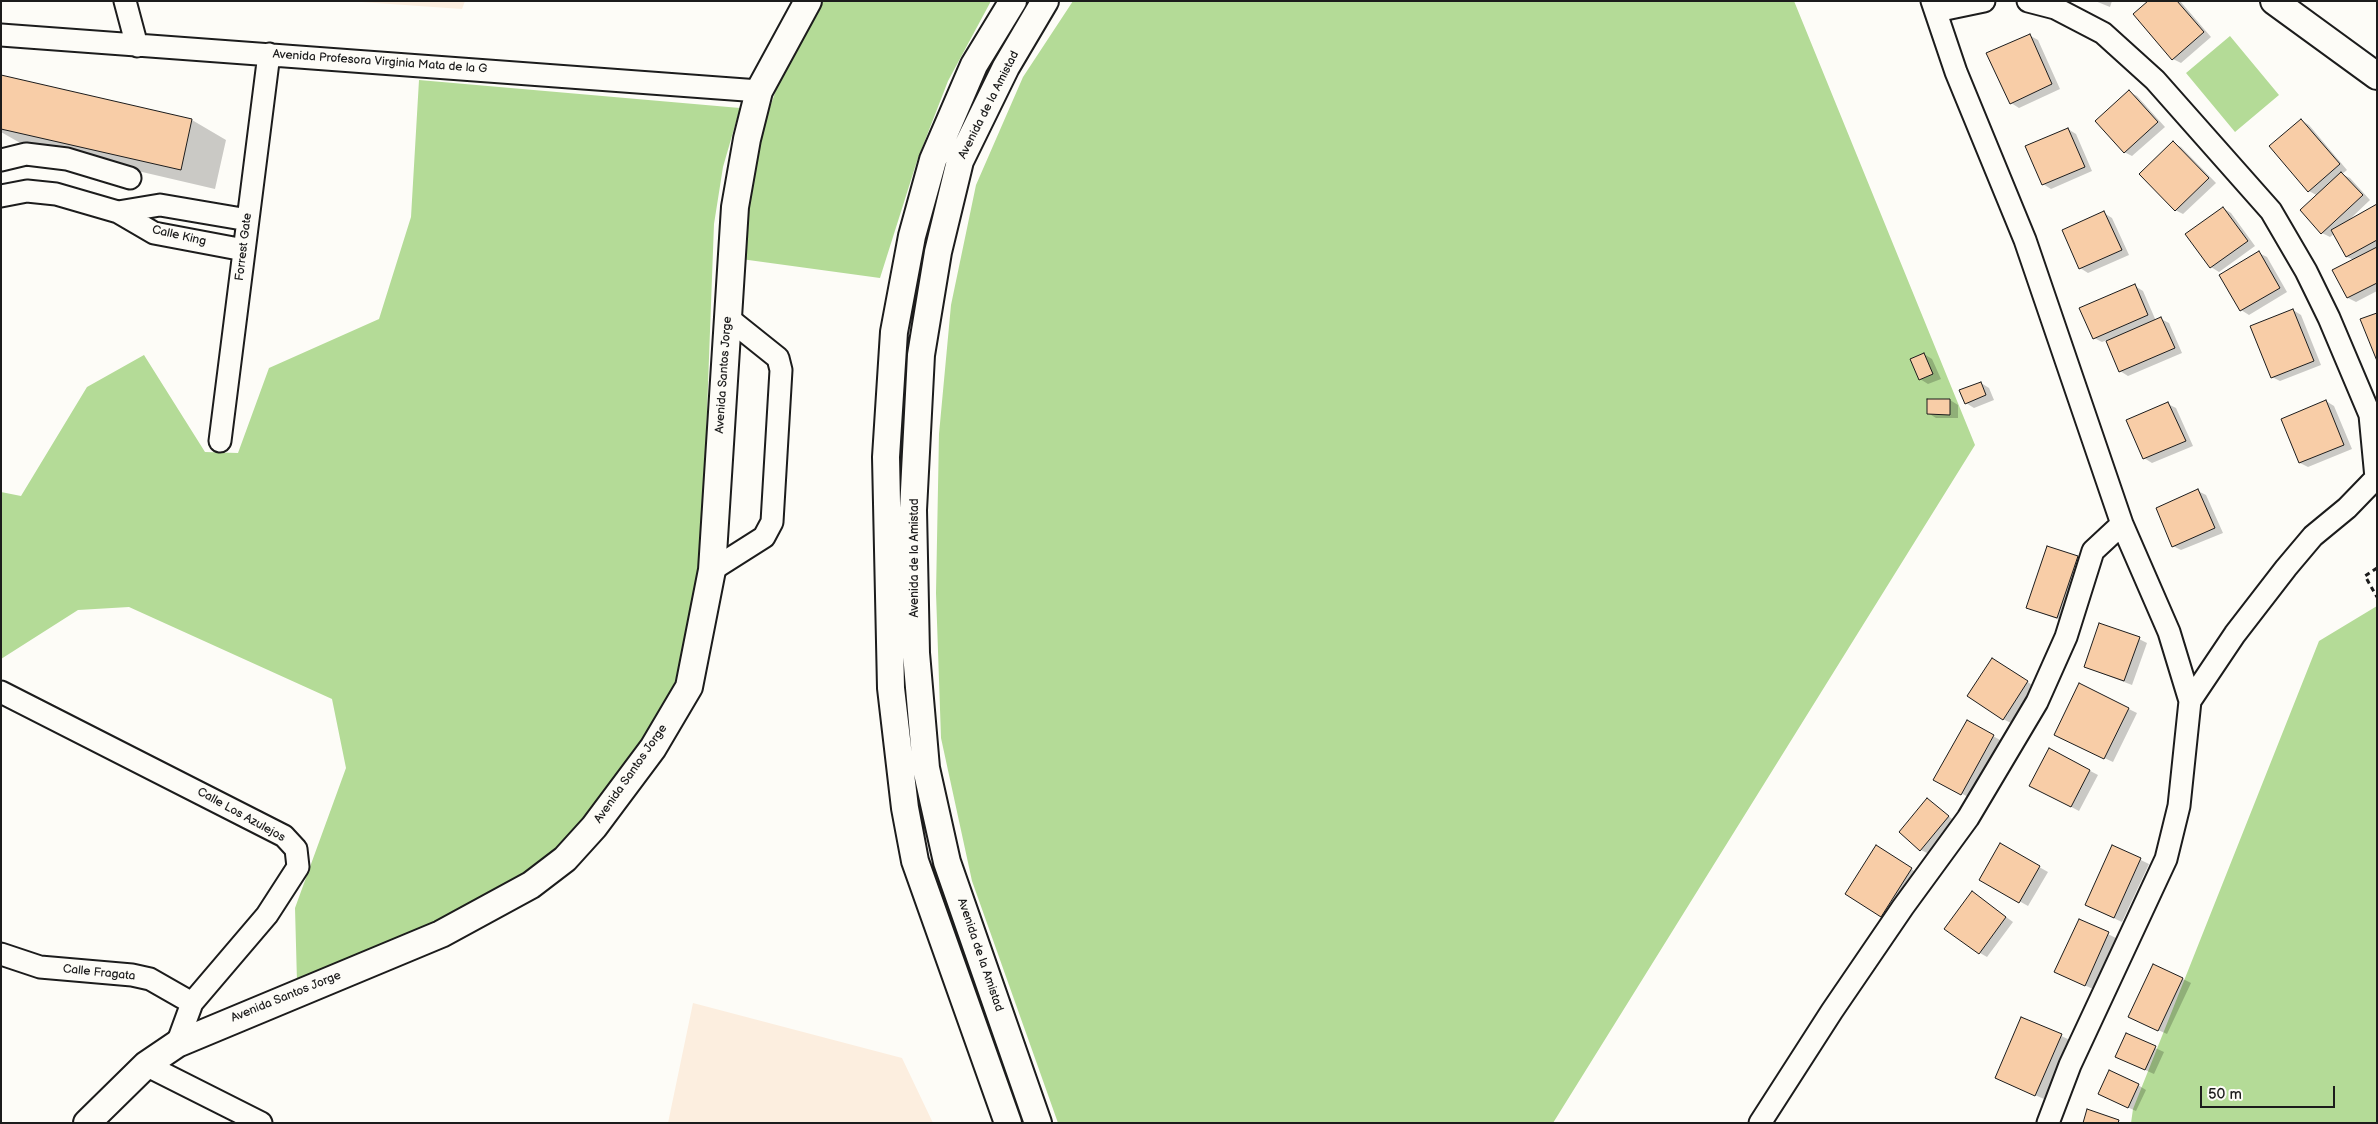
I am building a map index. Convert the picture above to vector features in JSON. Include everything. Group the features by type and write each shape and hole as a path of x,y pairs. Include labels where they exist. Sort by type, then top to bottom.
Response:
{"main road":[{"name":"Avenida Santos Jorge","path":"87,1123 146,1065 177,1044 249,1012 441,934 531,884 565,859 594,827 653,748 689,687 712,570 735,207 759,91 808,1"},
{"name":"Avenida de la Amistad","path":"1008,1123 915,861 905,808 891,688 886,457 894,332 912,236 933,160 974,65 1013,1"},
{"name":"Avenida de la Amistad","path":"1038,1123 947,862 926,768 916,652 913,510 921,355 938,252 960,161 1006,67 1045,1"},
{"path":"2274,1 2377,76"}],"street":[{"path":"125,1 137,46"},
{"path":"1984,1 1934,6 1956,72 2024,240 2122,524 2169,632 2190,701 2179,806 2166,858 2070,1065 2048,1123"},
{"path":"2028,1 2055,8 2103,33 2155,80 2271,211 2306,271 2329,318 2370,415 2377,478 2347,508 2313,536 2286,568 2235,634 2190,701"},
{"name":"Avenida Profesora Virginia Mata de la G","path":"1,36 759,91"},
{"name":"Forrest Gate","path":"220,441 269,54"},
{"path":"1,160 26,154 67,159 130,178"},
{"path":"26,154 26,191"},
{"name":"Calle King","path":"1,196 26,191 56,194 118,212 154,233 244,250"},
{"name":"Calle King","path":"118,212 160,205 248,220"},
{"path":"712,570 764,537 772,522 781,370 778,358 728,318"},
{"path":"1760,1123 1832,1011 1973,810 2037,702 2066,636 2093,551 2122,524"},
{"name":"Calle Los Azulejos","path":"1,692 284,836 296,849 298,867 267,914 192,1003 177,1044"},
{"name":"Calle Fragata","path":"1,954 40,967 132,975 150,979 192,1003"},
{"path":"146,1065 261,1123"}],"path":[{"path":"2377,568 2364,576 2377,596"}],"shaded area":[{"path":"347,1 465,1 462,9"},
{"path":"693,1003 902,1058 933,1123 668,1123"}],"green space":[{"path":"821,1 991,1 948,81 917,161 880,278 741,259 757,143 792,46"},
{"path":"1073,1 1794,1 1975,445 1553,1123 1058,1123 972,881 941,738 936,593 939,434 951,305 976,185 1023,77"},
{"path":"2230,36 2279,95 2235,132 2186,73"},
{"path":"419,80 740,108 723,167 714,224 701,572 674,686 645,743 576,839 469,910 297,982 295,908 346,768 332,699 129,607 78,610 1,659 1,492 21,496 87,387 144,355 205,452 238,453 269,368 379,319 411,217"},
{"path":"2377,606 2377,1123 2131,1123 2133,1109 2319,641"}],"building":[{"path":"2148,1 2177,1 2204,32 2172,60 2133,14"},
{"path":"2030,34 2052,84 2010,104 1986,53"},
{"path":"1,75 192,119 181,170 1,129"},
{"path":"2129,90 2158,122 2124,153 2095,121"},
{"path":"2301,119 2340,164 2308,192 2269,146"},
{"path":"2068,128 2085,167 2042,185 2025,146"},
{"path":"2173,141 2209,178 2175,211 2139,174"},
{"path":"2341,172 2363,195 2321,234 2300,210"},
{"path":"2377,204 2377,240 2346,257 2331,230"},
{"path":"2223,207 2248,241 2210,268 2185,234"},
{"path":"2104,211 2122,250 2079,269 2062,230"},
{"path":"2377,247 2377,283 2347,298 2332,270"},
{"path":"2259,251 2280,288 2240,311 2219,275"},
{"path":"2135,284 2148,315 2093,339 2079,308"},
{"path":"2293,309 2314,361 2271,378 2250,326"},
{"path":"2377,313 2377,361 2360,319"},
{"path":"2161,317 2175,348 2119,372 2106,341"},
{"path":"1924,353 1933,374 1919,380 1910,359"},
{"path":"1981,382 1986,395 1965,404 1959,390"},
{"path":"1927,399 1950,399 1950,415 1927,414"},
{"path":"2326,400 2344,445 2299,463 2281,419"},
{"path":"2168,402 2186,441 2143,459 2126,420"},
{"path":"2198,489 2215,528 2172,547 2156,508"},
{"path":"2047,546 2078,556 2057,618 2026,608"},
{"path":"2099,623 2140,637 2124,681 2084,667"},
{"path":"1992,658 2028,681 2003,720 1967,696"},
{"path":"2079,683 2129,708 2104,759 2054,735"},
{"path":"1967,720 1994,735 1961,795 1933,780"},
{"path":"2049,748 2090,770 2071,807 2029,786"},
{"path":"1927,798 1949,816 1920,851 1899,832"},
{"path":"2000,843 2040,866 2019,903 1979,880"},
{"path":"1876,845 1912,868 1881,917 1845,894"},
{"path":"2112,845 2141,858 2114,918 2085,905"},
{"path":"1972,891 2006,917 1979,954 1944,929"},
{"path":"2079,919 2109,932 2085,986 2054,972"},
{"path":"2153,964 2183,978 2158,1031 2128,1017"},
{"path":"2021,1017 2062,1034 2035,1096 1995,1078"},
{"path":"2126,1033 2156,1046 2145,1070 2115,1057"},
{"path":"2109,1070 2139,1084 2128,1108 2098,1094"},
{"path":"2087,1109 2119,1120 2118,1123 2083,1123"}]}
